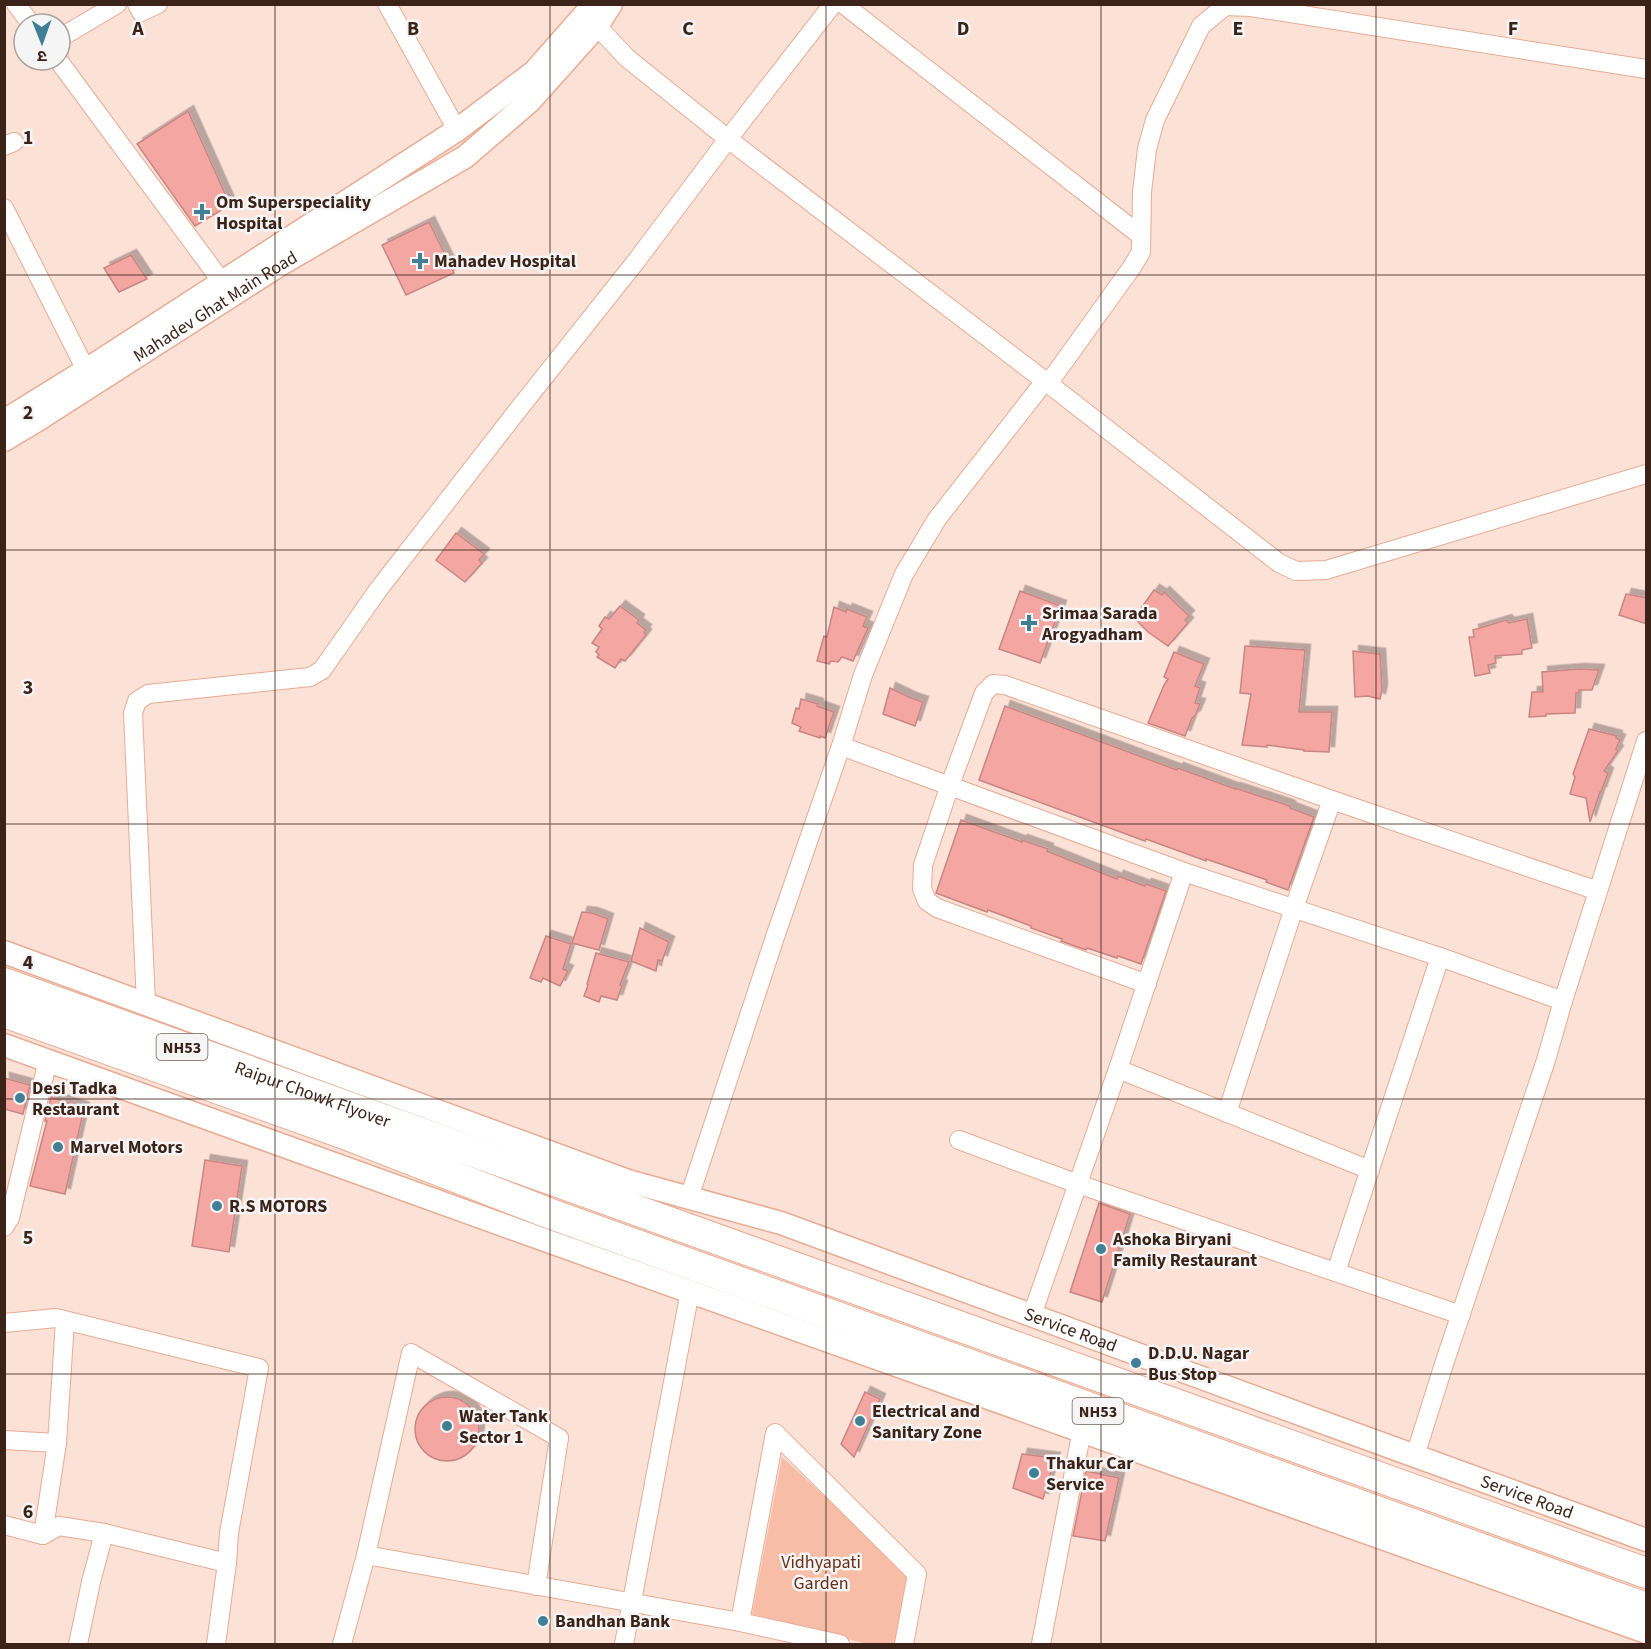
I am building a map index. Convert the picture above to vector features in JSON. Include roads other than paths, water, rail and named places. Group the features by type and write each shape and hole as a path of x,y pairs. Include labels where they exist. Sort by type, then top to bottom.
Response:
{"highway":[{"name":"Raipur Chowk Flyover","path":"4,983 354,1124 547,1226"},
{"name":"Raipur Chowk Flyover","path":"4,1012 354,1124 624,1194"},
{"name":"NH53","path":"624,1194 1196,1410 1647,1573"},
{"name":"NH53","path":"547,1226 1647,1608"}],"street":[{"path":"72,31 117,4"},
{"path":"136,4 141,12 158,4"},
{"path":"387,4 457,130"},
{"name":"Mahadev Ghat Main Road","path":"4,440 36,422 281,264 465,157 531,101 594,15 611,4"},
{"path":"146,1004 133,713 137,701 148,694 310,677 322,670 378,590 637,260 833,4"},
{"path":"843,4 1140,235"},
{"path":"689,1198 863,675 904,574 937,519 1046,382 1141,252 1142,192 1147,148 1155,120 1201,26 1221,5 1251,7 1647,69"},
{"path":"4,421 457,130 534,72 586,13 594,15 627,58 728,139 1046,382 1279,564 1296,571 1326,570 1647,474"},
{"path":"67,72 222,282"},
{"path":"4,208 86,370"},
{"path":"1147,984 937,908 927,901 922,889 923,865 984,693 993,684 1005,686 1598,891"},
{"path":"1415,1456 1546,1060 1647,741"},
{"path":"841,746 1184,872 1440,957 1563,1001"},
{"path":"1227,1113 1332,800"},
{"path":"1032,1315 1184,872"},
{"name":"Service Road","path":"4,952 146,1004 624,1194 689,1198 781,1223 1647,1540"},
{"path":"1336,1272 1440,957"},
{"path":"4,1045 547,1226 690,1291 1647,1632"},
{"path":"4,1227 10,1218 48,1060"},
{"path":"1118,1069 1370,1170"},
{"path":"959,1140 1078,1184 1461,1315"},
{"path":"624,1644 690,1291"},
{"path":"4,1323 56,1318 259,1368 230,1533 216,1644"},
{"path":"43,1535 57,1443 65,1321"},
{"path":"342,1644 366,1555 411,1353 559,1438 536,1586"},
{"path":"1041,1644 1082,1430"},
{"path":"740,1623 776,1433 916,1574 904,1644"},
{"path":"4,1440 57,1443"},
{"path":"4,1525 43,1535 59,1526 105,1533 227,1563"},
{"path":"78,1644 91,1582 105,1533"},
{"path":"366,1555 631,1602 840,1644"}],"place":[{"name":"Om Superspeciality Hospital","path":"202,212"},
{"name":"Mahadev Hospital","path":"420,261"},
{"name":"Srimaa Sarada Arogyadham","path":"1029,623"},
{"name":"Desi Tadka Restaurant","path":"20,1098"},
{"name":"Marvel Motors","path":"58,1147"},
{"name":"R.S MOTORS","path":"217,1206"},
{"name":"Ashoka Biryani Family Restaurant","path":"1101,1249"},
{"name":"D.D.U. Nagar Bus Stop","path":"1136,1363"},
{"name":"Electrical and Sanitary Zone","path":"860,1421"},
{"name":"Water Tank Sector 1","path":"447,1426"},
{"name":"Thakur Car Service","path":"1034,1473"},
{"name":"Bandhan Bank","path":"543,1621"}],"park label":[{"name":"Vidhyapati Garden","path":"821,1572"}]}
